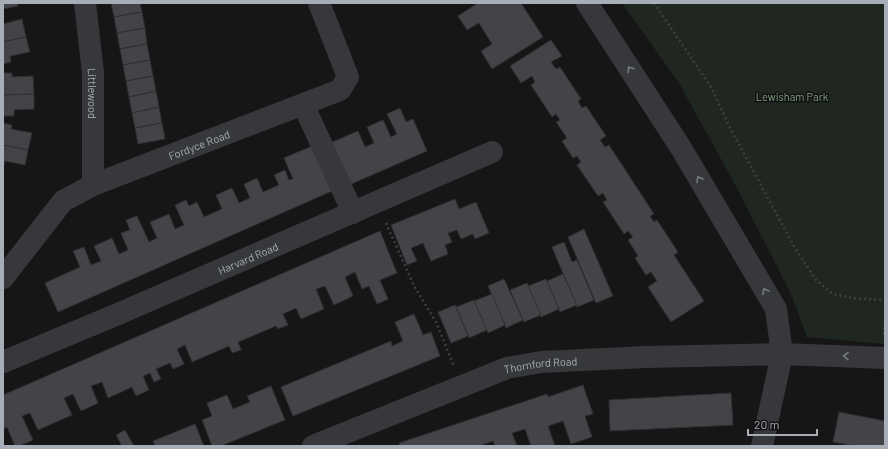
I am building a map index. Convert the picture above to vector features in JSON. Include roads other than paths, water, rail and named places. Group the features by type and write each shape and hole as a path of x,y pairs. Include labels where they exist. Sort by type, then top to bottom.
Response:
{"street":[{"name":"Littlewood","path":"85,3 93,73 93,185"},
{"name":"Fordyce Road","path":"3,278 63,202 93,185 340,90 348,77 319,3"},
{"path":"587,3 681,148 776,309 782,354 762,446"},
{"path":"303,104 352,213"},
{"name":"Harvard Road","path":"3,362 118,314 492,152"},
{"path":"782,354 885,358"},
{"name":"Thornford Road","path":"313,446 507,368 541,362 646,357 782,354"}],"park label":[{"name":"Lewisham Park","path":"792,96"}]}
